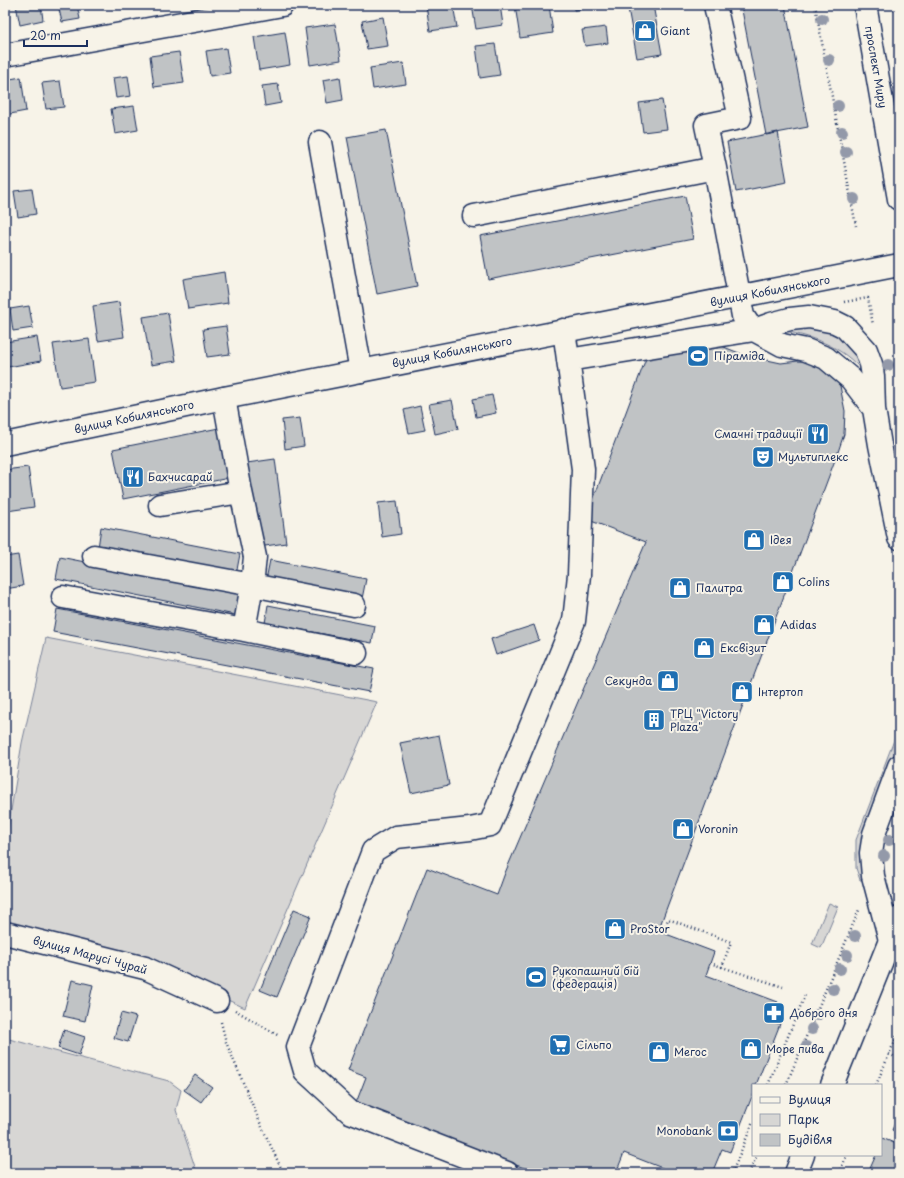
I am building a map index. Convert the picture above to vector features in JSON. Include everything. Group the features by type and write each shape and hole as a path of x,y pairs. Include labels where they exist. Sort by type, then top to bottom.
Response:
{"main road":[{"path":"5,55 282,5"},
{"path":"715,5 740,118 706,125 741,297 743,316 754,330 782,345 806,350 826,358 851,379 874,409"},
{"name":"проспект Миру","path":"865,5 899,199"},
{"path":"320,142 361,371"},
{"path":"474,216 715,168"},
{"name":"вулиця Кобилянського","path":"5,444 224,398 899,265"},
{"path":"568,360 754,330 790,319 809,317 835,322 845,327 866,350 871,364 874,409 899,534"},
{"path":"507,1173 350,1112 305,1071 298,1047 373,851 396,837 470,829 490,825 574,621 579,575 583,469 564,330"},
{"path":"224,398 241,492 255,557 252,585 244,630"},
{"path":"160,505 241,492"},
{"path":"94,556 354,605"},
{"path":"63,597 244,630 356,653"},
{"path":"890,940 873,876 871,862 872,843 899,766"},
{"path":"832,1084 899,918"},
{"name":"вулиця Марусі Чурай","path":"5,934 145,968 217,1001"},
{"path":"796,1173 803,1156"}],"path":[{"path":"815,5 856,226"},
{"path":"786,1084 873,876"},
{"path":"663,933 668,919 731,942 722,966"},
{"path":"710,964 722,966 784,987"},
{"path":"768,1084 805,995"},
{"path":"217,1001 244,1014 298,1047"},
{"path":"217,1001 226,1042 260,1125 281,1168"},
{"path":"876,1084 899,1031"},
{"path":"889,1054 899,1059"},
{"path":"732,1173 752,1124"},
{"path":"749,1173 757,1156"},
{"path":"840,1173 847,1156"}],"green space":[{"path":"793,324 847,335 865,374 846,355 825,343 802,335 776,329"},
{"path":"46,638 377,702 245,1008 144,961 5,926 5,847 22,743"},
{"path":"899,727 899,746 884,785 863,880 860,880 856,868 856,840"},
{"path":"829,903 838,907 821,948 812,944"},
{"path":"5,1038 169,1081 181,1090 176,1110 197,1173 5,1173"}],"building":[{"path":"16,5 41,5 43,20 20,25"},
{"path":"58,5 77,5 80,19 62,22"},
{"path":"426,5 453,5 457,27 430,31"},
{"path":"472,5 500,5 503,25 476,29"},
{"path":"515,5 549,5 553,33 520,38"},
{"path":"574,5 595,5 596,7 574,10"},
{"name":"Giant","path":"653,5 662,54 637,58 628,8"},
{"path":"741,5 785,5 808,127 766,135"},
{"path":"383,17 388,46 367,49 362,21"},
{"path":"335,24 341,60 310,65 305,28"},
{"path":"606,27 608,43 585,46 582,30"},
{"path":"285,32 290,65 259,70 254,37"},
{"path":"495,44 500,75 480,78 476,46"},
{"path":"226,48 230,73 210,76 206,51"},
{"path":"179,52 184,83 154,87 150,56"},
{"path":"403,63 406,84 373,89 370,68"},
{"path":"128,76 131,96 116,98 113,78"},
{"path":"21,77 26,111 5,115 5,80"},
{"path":"340,77 343,100 327,103 323,80"},
{"path":"60,81 64,107 46,109 42,83"},
{"path":"278,84 281,103 265,106 262,86"},
{"path":"662,100 667,129 643,132 639,103"},
{"path":"134,106 138,130 115,134 111,109"},
{"path":"386,130 417,286 377,294 347,137"},
{"path":"778,132 787,182 736,192 727,142"},
{"path":"32,189 36,214 18,217 14,191"},
{"path":"685,196 693,239 488,279 480,236"},
{"path":"224,272 228,303 188,309 183,279"},
{"path":"119,302 124,337 98,341 93,306"},
{"path":"29,306 33,328 13,331 10,309"},
{"path":"168,313 176,361 151,365 143,317"},
{"path":"226,326 230,354 207,357 203,329"},
{"path":"37,337 41,361 8,367 5,342"},
{"path":"89,339 95,382 60,387 53,344"},
{"name":"ТРЦ \"Victory Plaza\"","path":"709,341 744,355 781,363 806,360 822,365 836,379 840,386 845,411 844,434 838,452 658,931 714,952 706,975 778,1002 771,1021 780,1024 756,1084 752,1084 752,1097 730,1152 722,1149 712,1173 675,1173 624,1153 616,1173 537,1173 356,1103 366,1077 348,1070 427,868 497,895 646,542 586,519 648,353"},
{"path":"492,395 496,413 476,417 473,399"},
{"path":"452,400 458,429 435,434 429,404"},
{"path":"420,406 425,430 409,433 404,410"},
{"path":"300,418 304,446 285,449 282,420"},
{"path":"219,428 229,478 123,499 113,449"},
{"path":"275,459 286,543 258,547 247,463"},
{"path":"28,467 34,507 7,511 5,496 5,470"},
{"path":"397,501 401,534 382,537 378,503"},
{"path":"101,527 240,554 236,575 98,548"},
{"path":"18,555 23,586 5,589 5,557"},
{"path":"60,557 240,593 235,615 56,579"},
{"path":"270,560 366,579 362,599 266,580"},
{"path":"268,605 375,626 372,643 265,623"},
{"path":"57,609 374,669 369,692 53,632"},
{"path":"534,625 539,640 496,655 491,639"},
{"path":"439,735 449,785 411,793 400,743"},
{"path":"294,909 311,916 277,997 260,990"},
{"path":"72,980 93,985 85,1021 63,1016"},
{"path":"121,1013 136,1017 128,1042 114,1038"},
{"path":"64,1030 85,1037 79,1055 58,1048"},
{"path":"195,1075 212,1087 201,1102 184,1090"},
{"path":"899,1116 899,1133 892,1130"},
{"path":"882,1138 899,1145 899,1173 868,1173 876,1156 882,1156"}],"place":[{"name":"Giant","path":"645,31"},
{"name":"Піраміда","path":"698,356"},
{"name":"Смачні традиції","path":"818,434"},
{"name":"Мультиплекс","path":"763,457"},
{"name":"Бахчисарай","path":"133,477"},
{"name":"Ідея","path":"754,540"},
{"name":"Colins","path":"783,582"},
{"name":"Палитра","path":"680,588"},
{"name":"Adidas","path":"764,625"},
{"name":"Ексвізит","path":"704,648"},
{"name":"Секунда","path":"668,681"},
{"name":"Інтертоп","path":"742,692"},
{"name":"ТРЦ \"Victory Plaza\"","path":"654,720"},
{"name":"Voronin","path":"683,829"},
{"name":"ProStor","path":"615,929"},
{"name":"Рукопашний бій (федерація)","path":"536,977"},
{"name":"Доброго дня","path":"774,1013"},
{"name":"Сільпо","path":"560,1045"},
{"name":"Море пива","path":"751,1049"},
{"name":"Мегос","path":"659,1052"},
{"name":"Monobank","path":"728,1131"}]}
